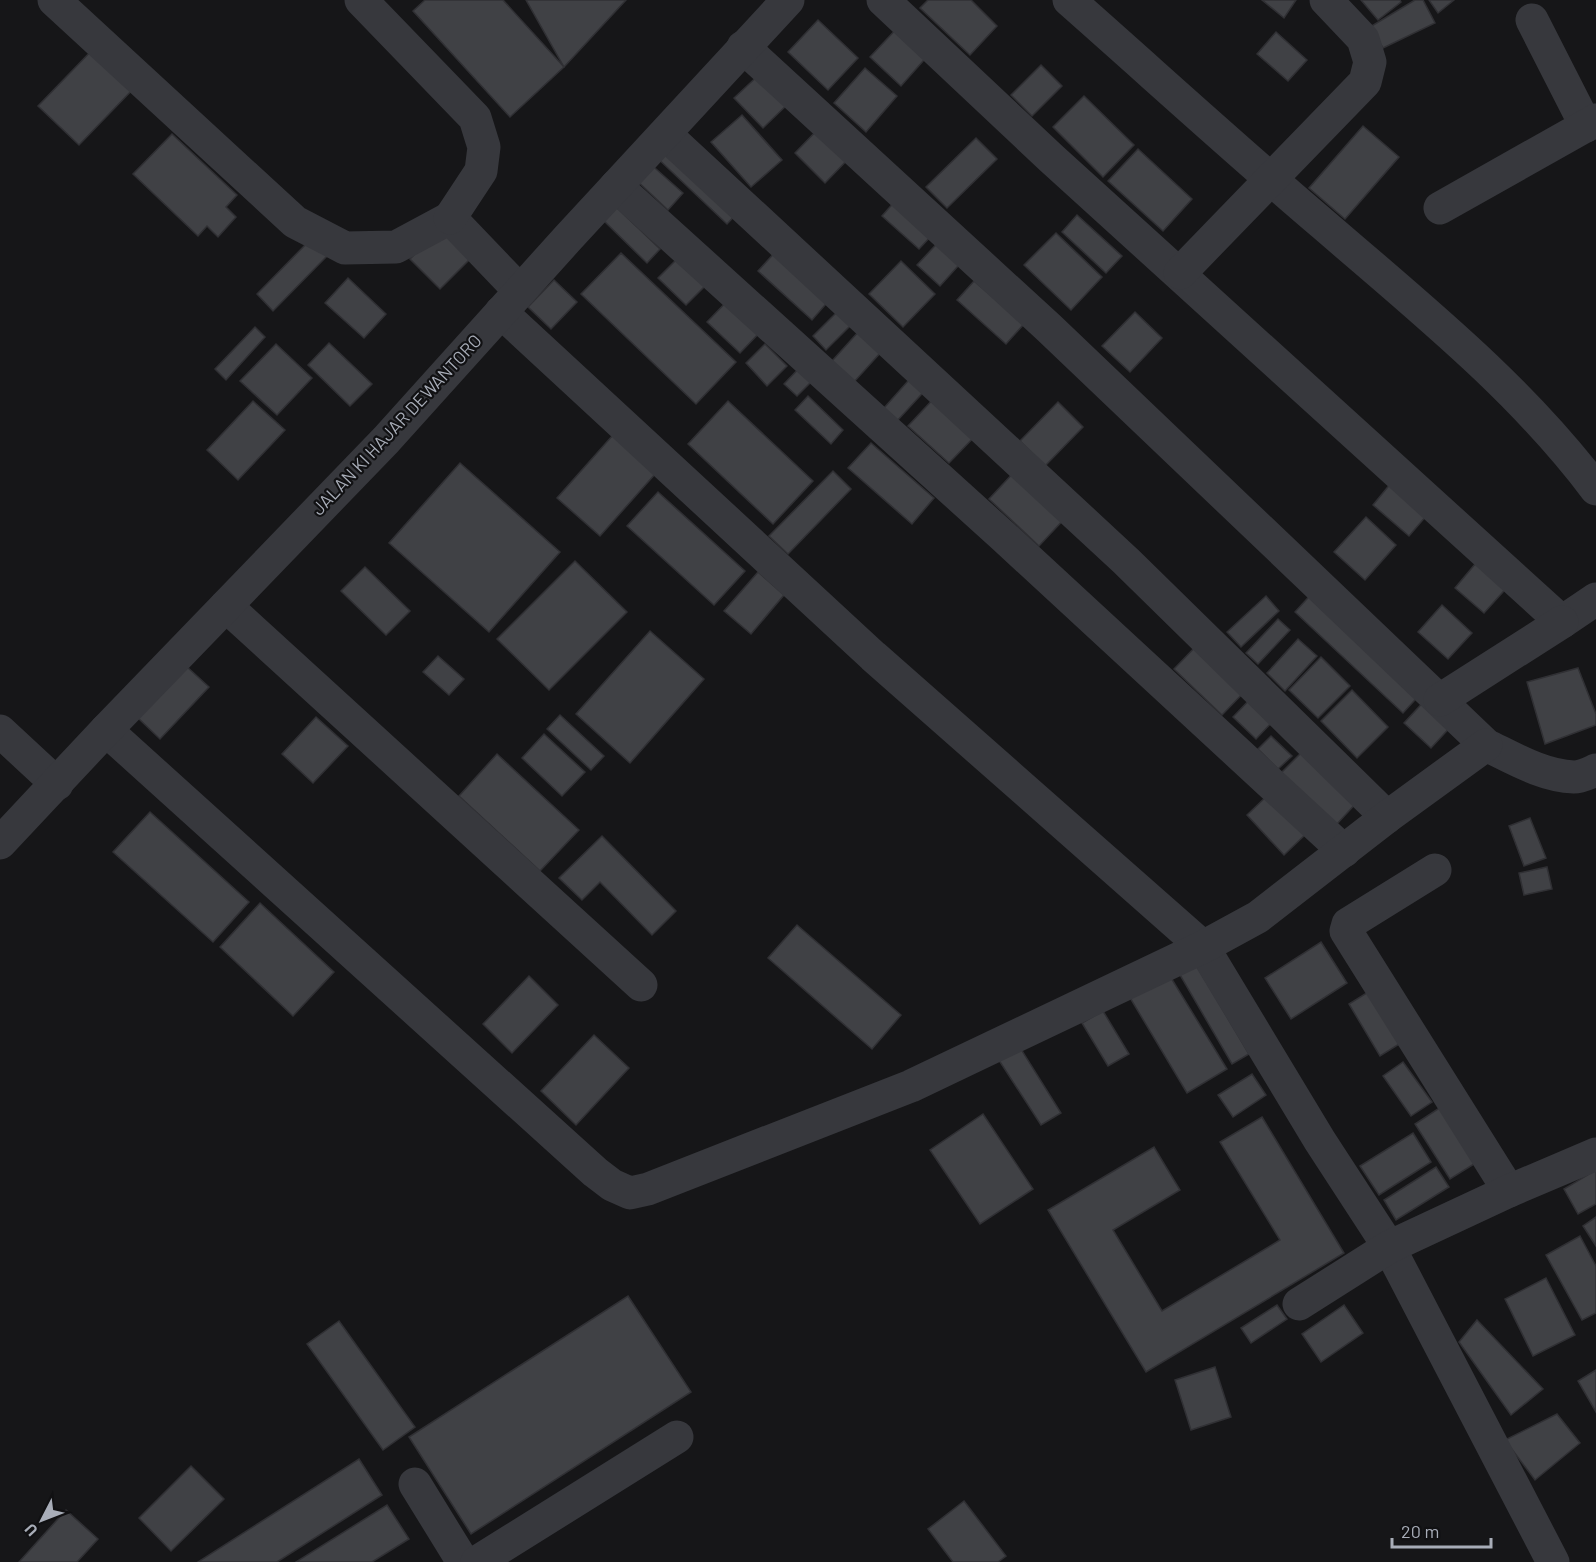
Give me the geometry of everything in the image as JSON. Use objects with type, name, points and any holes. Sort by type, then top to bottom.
[{"type":"street","points":[[54,0],[295,222],[345,248],[396,247],[450,218],[482,171],[484,147],[475,118],[362,0]]},
{"type":"street","name":"JALAN KI HAJAR DEWANTORO","points":[[0,843],[453,369],[511,301],[788,0]]},
{"type":"street","points":[[883,0],[1052,158],[1562,622]]},
{"type":"street","points":[[1069,0],[1270,179],[1446,330],[1552,434],[1596,489]]},
{"type":"street","points":[[1180,273],[1365,82],[1370,62],[1363,39],[1326,0]]},
{"type":"street","points":[[1440,208],[1591,123],[1532,20]]},
{"type":"street","points":[[743,47],[1049,328],[1486,745],[1522,762],[1558,774],[1575,777],[1596,770]]},
{"type":"street","points":[[664,134],[1126,561],[1387,817]]},
{"type":"street","points":[[616,186],[1004,537],[1344,851]]},
{"type":"street","points":[[450,218],[511,301],[873,656],[1203,947],[1320,1140],[1389,1247],[1553,1562]]},
{"type":"street","points":[[1440,700],[1596,599]]},
{"type":"street","points":[[226,606],[641,985]]},
{"type":"street","points":[[106,730],[595,1172],[612,1185],[630,1193],[648,1189],[910,1086],[1203,947],[1258,917],[1387,817],[1486,745]]},
{"type":"street","points":[[0,731],[57,784]]},
{"type":"street","points":[[1435,870],[1348,924],[1346,930],[1509,1191]]},
{"type":"street","points":[[1299,1304],[1389,1247],[1509,1191],[1596,1154]]},
{"type":"street","points":[[477,1562],[676,1437]]},
{"type":"street","points":[[415,1484],[464,1562]]},
{"type":"building","points":[[425,0],[503,0],[564,67],[510,117],[413,11]]},
{"type":"building","points":[[526,0],[626,0],[564,67]]},
{"type":"building","points":[[928,0],[971,0],[997,26],[970,55],[920,8]]},
{"type":"building","points":[[1262,0],[1296,0],[1284,18]]},
{"type":"building","points":[[1361,0],[1400,0],[1401,2],[1378,20]]},
{"type":"building","points":[[1415,0],[1423,0],[1435,23],[1383,48],[1370,27]]},
{"type":"building","points":[[1429,0],[1454,0],[1438,13]]},
{"type":"building","points":[[818,20],[858,58],[828,90],[788,52]]},
{"type":"building","points":[[901,24],[931,52],[901,86],[870,57]]},
{"type":"building","points":[[1276,32],[1307,60],[1288,81],[1257,54]]},
{"type":"building","points":[[97,45],[137,85],[79,145],[38,106]]},
{"type":"building","points":[[1041,65],[1062,86],[1032,116],[1011,95]]},
{"type":"building","points":[[865,68],[897,96],[866,132],[834,103]]},
{"type":"building","points":[[763,71],[791,101],[763,128],[734,98]]},
{"type":"building","points":[[1084,96],[1134,145],[1103,177],[1053,127]]},
{"type":"building","points":[[742,115],[782,160],[751,187],[711,142]]},
{"type":"building","points":[[822,125],[853,154],[825,183],[795,153]]},
{"type":"building","points":[[1363,126],[1399,157],[1345,219],[1309,188]]},
{"type":"building","points":[[172,134],[237,195],[226,207],[236,217],[218,237],[207,226],[198,236],[133,174]]},
{"type":"building","points":[[665,138],[741,209],[727,224],[652,153]]},
{"type":"building","points":[[976,138],[997,159],[947,208],[926,187]]},
{"type":"building","points":[[1138,149],[1192,199],[1163,231],[1108,181]]},
{"type":"building","points":[[647,161],[683,193],[668,210],[633,177]]},
{"type":"building","points":[[896,200],[933,234],[919,249],[882,216]]},
{"type":"building","points":[[614,205],[660,249],[647,263],[601,218]]},
{"type":"building","points":[[1077,215],[1122,256],[1106,273],[1062,232]]},
{"type":"building","points":[[442,227],[472,257],[440,289],[410,259]]},
{"type":"building","points":[[1056,233],[1102,277],[1071,310],[1024,265]]},
{"type":"building","points":[[945,235],[968,255],[940,286],[917,265]]},
{"type":"building","points":[[310,240],[327,256],[273,311],[257,294]]},
{"type":"building","points":[[778,249],[832,297],[812,320],[758,271]]},
{"type":"building","points":[[621,253],[736,362],[696,404],[581,294]]},
{"type":"building","points":[[682,254],[710,281],[686,305],[658,278]]},
{"type":"building","points":[[901,261],[935,294],[903,327],[869,294]]},
{"type":"building","points":[[348,278],[386,314],[364,338],[325,303]]},
{"type":"building","points":[[554,280],[577,302],[551,329],[528,307]]},
{"type":"building","points":[[974,281],[1024,324],[1006,344],[957,300]]},
{"type":"building","points":[[733,295],[766,326],[740,353],[707,322]]},
{"type":"building","points":[[841,308],[854,322],[826,350],[813,336]]},
{"type":"building","points":[[1135,312],[1162,338],[1130,372],[1102,346]]},
{"type":"building","points":[[255,327],[265,337],[226,380],[215,369]]},
{"type":"building","points":[[860,330],[882,351],[854,382],[832,361]]},
{"type":"building","points":[[329,343],[372,384],[350,406],[308,365]]},
{"type":"building","points":[[276,344],[312,378],[277,415],[240,381]]},
{"type":"building","points":[[765,344],[787,366],[767,386],[746,363]]},
{"type":"building","points":[[805,362],[818,375],[797,396],[784,384]]},
{"type":"building","points":[[916,372],[930,385],[897,421],[884,408]]},
{"type":"building","points":[[938,394],[979,432],[949,463],[908,426]]},
{"type":"building","points":[[808,396],[843,430],[831,444],[795,410]]},
{"type":"building","points":[[253,401],[285,430],[238,480],[207,450]]},
{"type":"building","points":[[728,401],[813,481],[773,524],[688,444]]},
{"type":"building","points":[[1058,402],[1083,427],[1045,466],[1020,441]]},
{"type":"building","points":[[613,435],[656,473],[600,536],[557,498]]},
{"type":"building","points":[[871,443],[934,498],[912,524],[848,468]]},
{"type":"building","points":[[460,463],[560,552],[489,632],[389,543]]},
{"type":"building","points":[[1016,470],[1067,516],[1039,546],[989,499]]},
{"type":"building","points":[[833,471],[851,489],[788,554],[769,536]]},
{"type":"building","points":[[1396,477],[1433,508],[1409,536],[1373,505]]},
{"type":"building","points":[[658,492],[745,571],[714,605],[627,526]]},
{"type":"building","points":[[1366,517],[1396,545],[1365,580],[1334,552]]},
{"type":"building","points":[[1481,557],[1511,583],[1484,613],[1455,588]]},
{"type":"building","points":[[575,561],[627,612],[549,690],[497,639]]},
{"type":"building","points":[[365,567],[410,611],[386,635],[341,591]]},
{"type":"building","points":[[758,572],[784,595],[751,634],[724,611]]},
{"type":"building","points":[[1316,589],[1424,690],[1403,713],[1295,612]]},
{"type":"building","points":[[1266,596],[1279,611],[1241,647],[1227,632]]},
{"type":"building","points":[[1442,605],[1472,633],[1448,659],[1418,632]]},
{"type":"building","points":[[1278,619],[1290,630],[1258,664],[1246,653]]},
{"type":"building","points":[[650,631],[704,679],[630,763],[576,714]]},
{"type":"building","points":[[1298,639],[1317,656],[1285,691],[1267,673]]},
{"type":"building","points":[[1201,641],[1249,687],[1222,715],[1174,669]]},
{"type":"building","points":[[438,656],[464,679],[449,695],[423,672]]},
{"type":"building","points":[[1321,657],[1350,686],[1318,718],[1289,690]]},
{"type":"building","points":[[186,666],[209,687],[160,739],[137,717]]},
{"type":"building","points":[[1578,668],[1596,714],[1596,725],[1545,744],[1527,682]]},
{"type":"building","points":[[1352,690],[1388,727],[1357,758],[1321,721]]},
{"type":"building","points":[[1255,694],[1278,716],[1256,739],[1233,717]]},
{"type":"building","points":[[1428,697],[1455,722],[1431,748],[1404,723]]},
{"type":"building","points":[[560,715],[604,756],[591,770],[547,729]]},
{"type":"building","points":[[316,717],[348,746],[313,783],[282,754]]},
{"type":"building","points":[[544,734],[585,772],[562,796],[522,758]]},
{"type":"building","points":[[1271,736],[1292,756],[1278,769],[1258,749]]},
{"type":"building","points":[[1306,748],[1359,800],[1336,825],[1281,773]]},
{"type":"building","points":[[497,754],[579,830],[540,871],[459,796]]},
{"type":"building","points":[[1271,792],[1308,832],[1284,855],[1247,815]]},
{"type":"building","points":[[150,812],[249,902],[213,942],[113,852]]},
{"type":"building","points":[[1530,818],[1546,858],[1524,866],[1509,826]]},
{"type":"building","points":[[602,836],[676,911],[652,935],[600,882],[582,900],[559,878]]},
{"type":"building","points":[[1547,867],[1552,889],[1524,895],[1519,873]]},
{"type":"building","points":[[260,903],[334,972],[293,1016],[220,947]]},
{"type":"building","points":[[797,925],[901,1015],[872,1049],[768,958]]},
{"type":"building","points":[[1321,942],[1347,983],[1291,1019],[1265,978]]},
{"type":"building","points":[[1192,958],[1249,1054],[1232,1064],[1176,968]]},
{"type":"building","points":[[1165,968],[1227,1069],[1187,1093],[1126,991]]},
{"type":"building","points":[[529,976],[558,1005],[512,1053],[483,1024]]},
{"type":"building","points":[[1373,989],[1404,1041],[1380,1056],[1349,1004]]},
{"type":"building","points":[[1103,1011],[1129,1054],[1108,1066],[1082,1023]]},
{"type":"building","points":[[594,1035],[629,1068],[576,1125],[541,1091]]},
{"type":"building","points":[[1014,1038],[1061,1113],[1041,1125],[993,1051]]},
{"type":"building","points":[[1403,1062],[1432,1102],[1411,1116],[1383,1076]]},
{"type":"building","points":[[1252,1074],[1266,1095],[1233,1117],[1218,1095]]},
{"type":"building","points":[[1447,1103],[1482,1159],[1450,1179],[1415,1124]]},
{"type":"building","points":[[983,1114],[1033,1189],[980,1224],[930,1150]]},
{"type":"building","points":[[1262,1117],[1344,1253],[1146,1372],[1048,1210],[1154,1147],[1180,1190],[1113,1230],[1162,1311],[1280,1240],[1220,1142]]},
{"type":"building","points":[[1413,1133],[1431,1162],[1379,1195],[1360,1166]]},
{"type":"building","points":[[1436,1167],[1449,1187],[1396,1220],[1384,1200]]},
{"type":"building","points":[[1596,1170],[1596,1204],[1578,1214],[1564,1189]]},
{"type":"building","points":[[1596,1217],[1596,1246],[1583,1226]]},
{"type":"building","points":[[1580,1236],[1596,1266],[1596,1313],[1582,1320],[1546,1255]]},
{"type":"building","points":[[1546,1278],[1575,1335],[1533,1356],[1505,1299]]},
{"type":"building","points":[[628,1296],[691,1392],[471,1534],[409,1437]]},
{"type":"building","points":[[1277,1305],[1287,1319],[1251,1343],[1241,1328]]},
{"type":"building","points":[[1344,1305],[1363,1333],[1321,1362],[1302,1334]]},
{"type":"building","points":[[1477,1320],[1543,1389],[1511,1415],[1459,1342]]},
{"type":"building","points":[[339,1321],[415,1427],[383,1450],[307,1344]]},
{"type":"building","points":[[1215,1367],[1231,1417],[1191,1430],[1175,1380]]},
{"type":"building","points":[[1596,1370],[1596,1412],[1578,1381]]},
{"type":"building","points":[[1557,1414],[1580,1443],[1535,1480],[1505,1440]]},
{"type":"building","points":[[359,1459],[382,1495],[277,1562],[198,1562]]},
{"type":"building","points":[[191,1466],[224,1499],[171,1551],[139,1518]]},
{"type":"building","points":[[964,1501],[1006,1556],[998,1562],[953,1562],[928,1529]]},
{"type":"building","points":[[387,1505],[409,1539],[372,1562],[296,1562]]},
{"type":"building","points":[[66,1510],[98,1539],[77,1562],[19,1562]]}]
